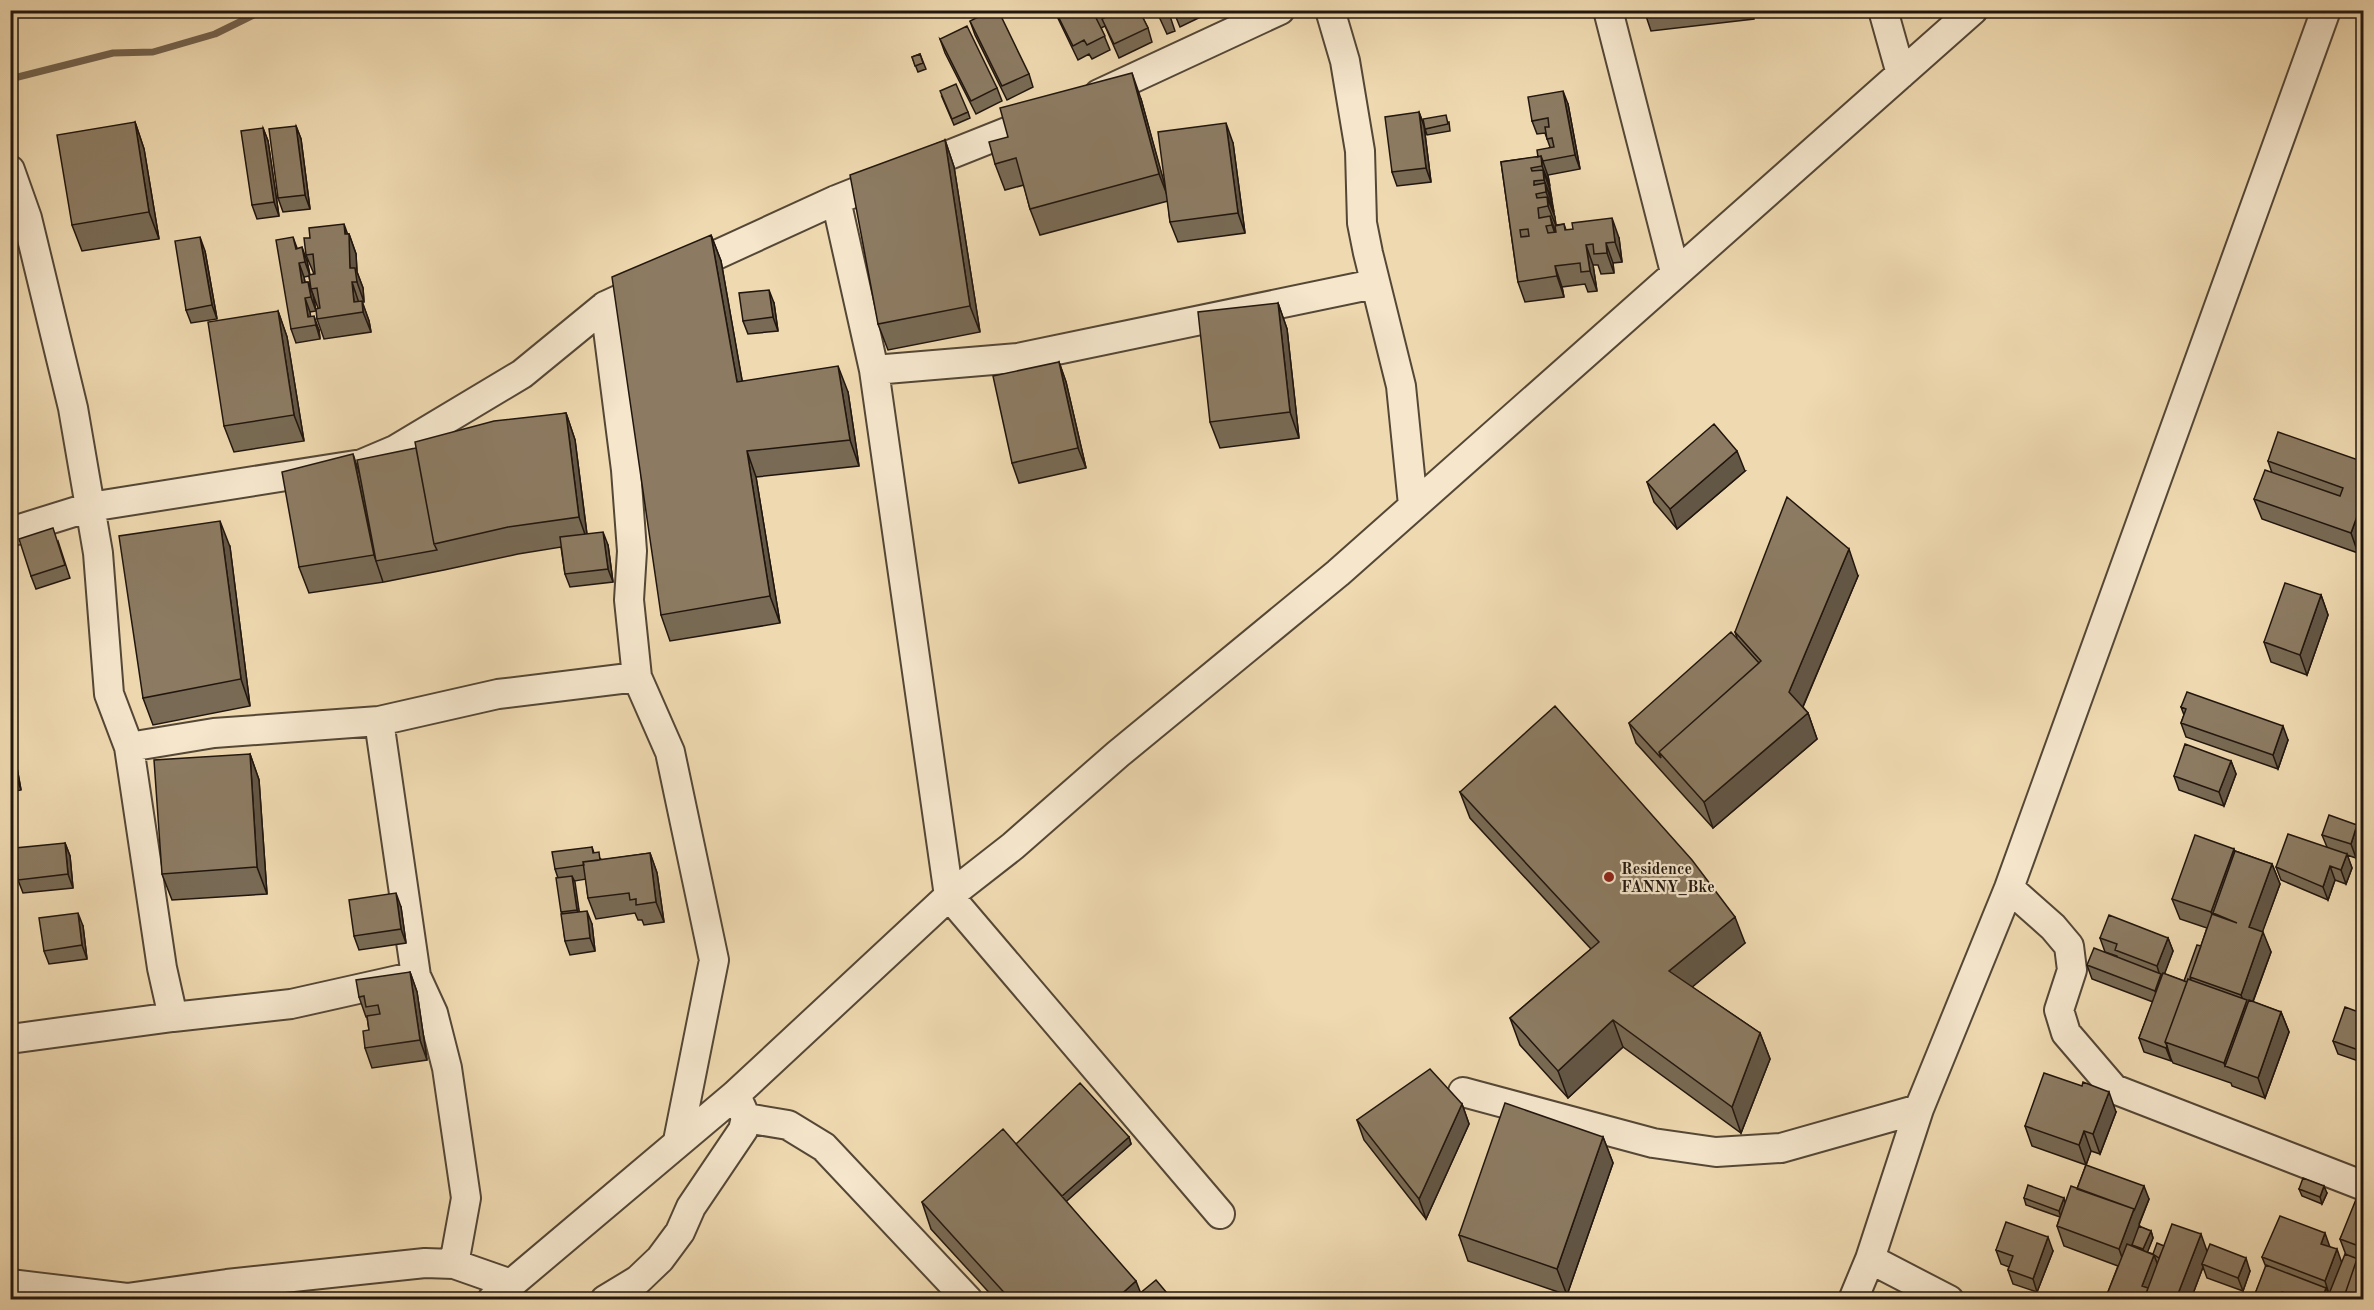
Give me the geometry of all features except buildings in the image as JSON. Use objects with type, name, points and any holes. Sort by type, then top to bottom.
[{"type":"street","points":[[10,532],[90,507],[362,464],[395,450],[522,374],[605,306],[836,200],[1069,107],[1280,10]]},
{"type":"street","points":[[1330,10],[1345,61],[1359,140],[1362,223],[1374,284],[1401,386],[1413,505]]},
{"type":"street","points":[[1608,10],[1676,272]]},
{"type":"street","points":[[1883,10],[1901,74]]},
{"type":"street","points":[[10,1284],[127,1298],[413,1264],[454,1264],[501,1292],[678,1141],[741,1106],[949,896],[1013,846],[1118,754],[1338,573],[1973,10]]},
{"type":"street","points":[[1853,1299],[1870,1259],[1919,1109],[2009,888],[2326,10]]},
{"type":"street","points":[[10,170],[27,218],[73,408],[98,553],[109,694],[129,747],[162,968],[173,1017]]},
{"type":"street","points":[[836,200],[874,370],[949,896],[1220,1214]]},
{"type":"street","points":[[874,370],[1018,357],[1374,284]]},
{"type":"street","points":[[605,306],[626,470],[632,551],[628,600],[637,677],[670,752],[714,960],[678,1141]]},
{"type":"street","points":[[129,747],[214,733],[379,721],[498,694],[637,677]]},
{"type":"street","points":[[379,721],[416,976],[434,1013],[447,1068],[466,1198],[454,1264]]},
{"type":"street","points":[[2009,888],[2053,927],[2069,946],[2072,970],[2059,1010],[2066,1033],[2114,1089],[2364,1186]]},
{"type":"street","points":[[10,1040],[173,1017],[291,1004],[416,976]]},
{"type":"street","points":[[1464,1092],[1653,1143],[1716,1152],[1781,1148],[1919,1109]]},
{"type":"street","points":[[605,1299],[638,1280],[660,1259],[680,1232],[691,1207],[744,1130],[741,1106]]},
{"type":"street","points":[[741,1106],[788,1125],[824,1147],[968,1299]]},
{"type":"street","points":[[1870,1259],[1949,1299]]},
{"type":"waterway","points":[[10,79],[113,53],[153,52],[215,34],[264,10]]},
{"type":"place","name":"Residence FANNY_Bke","points":[[1609,877]]}]
